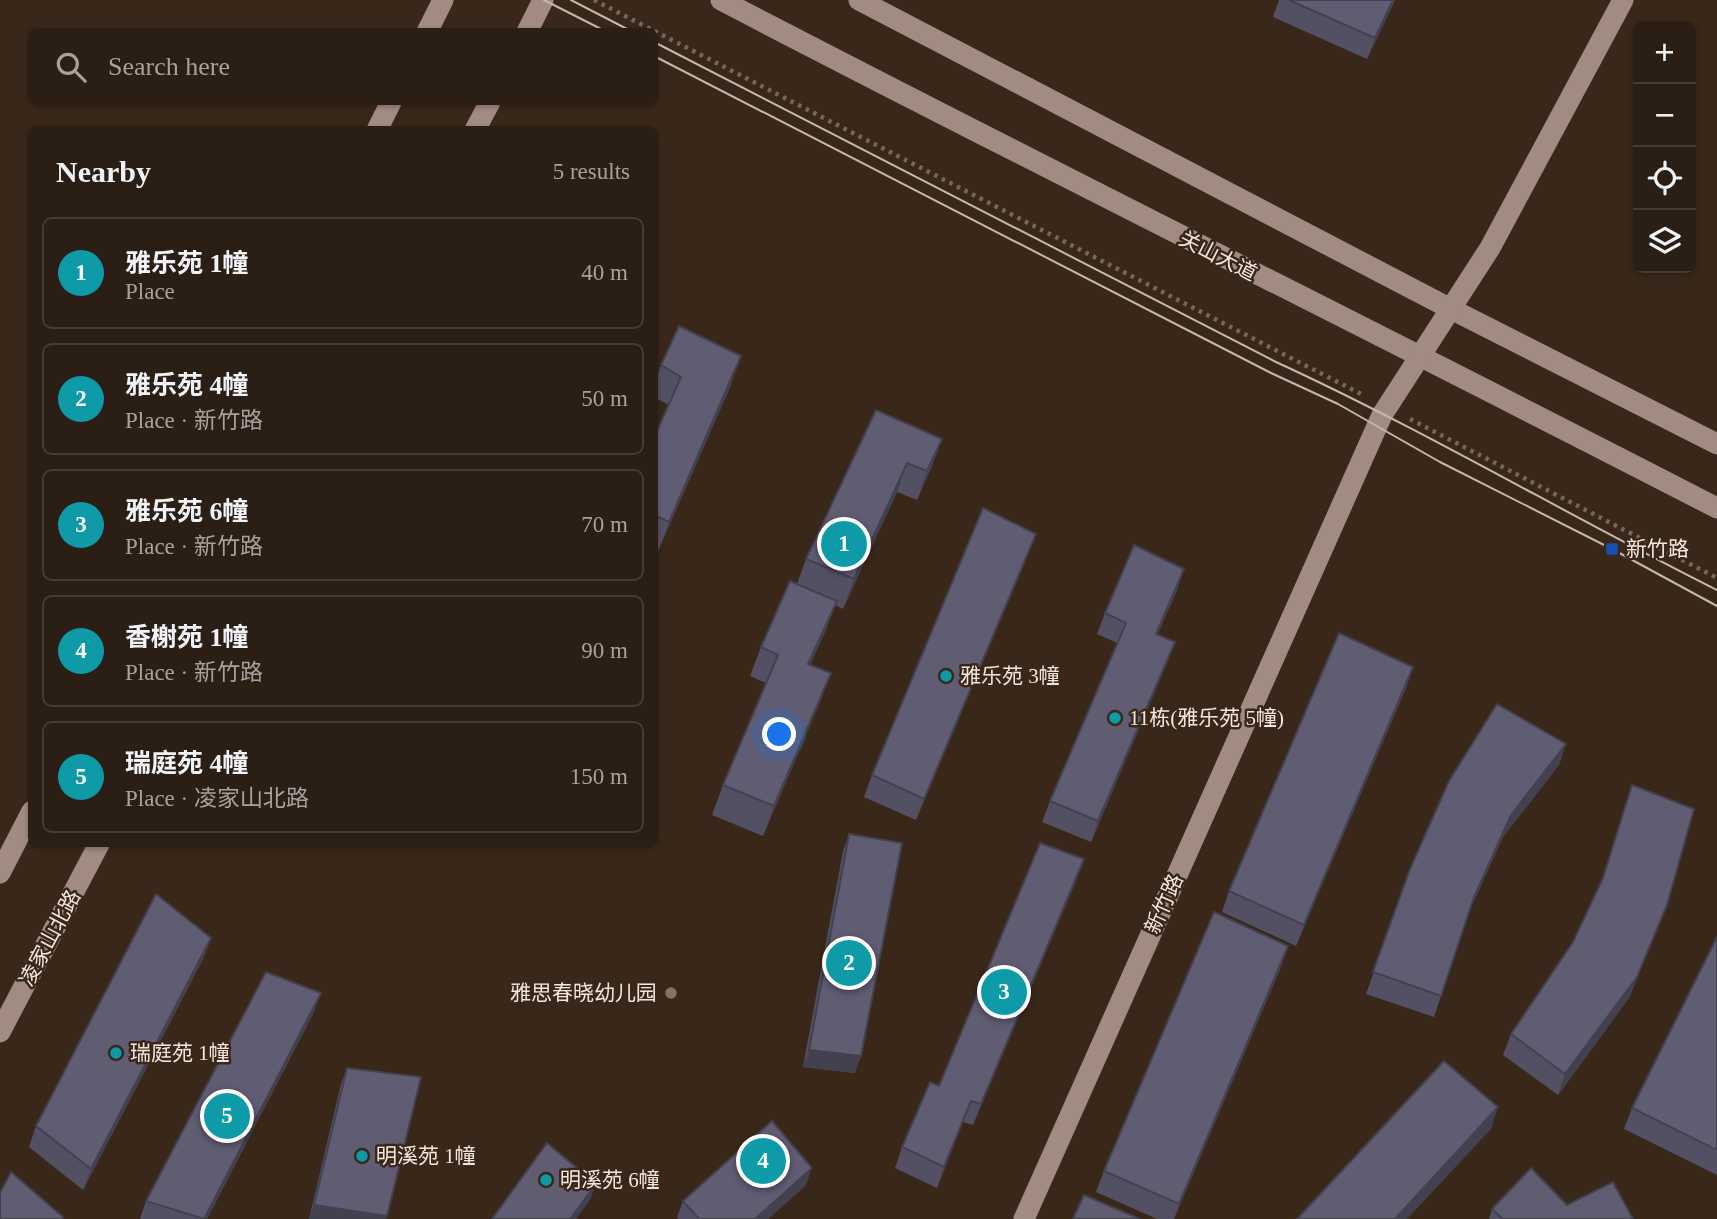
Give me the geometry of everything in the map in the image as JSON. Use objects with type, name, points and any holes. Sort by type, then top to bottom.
[{"type":"main road","points":[[429,28],[443,0]]},
{"type":"main road","points":[[529,28],[543,0]]},
{"type":"main road","name":"关山大道","points":[[721,0],[1071,181],[1422,355],[1717,508]]},
{"type":"main road","points":[[859,0],[1449,308],[1717,444]]},
{"type":"main road","name":"新竹路","points":[[1024,1219],[1377,425],[1449,308],[1490,248],[1623,0]]},
{"type":"main road","points":[[379,126],[390,105]]},
{"type":"main road","points":[[477,126],[488,105]]},
{"type":"main road","points":[[0,873],[28,819]]},
{"type":"main road","name":"凌家山北路","points":[[0,1032],[97,847]]},
{"type":"path","points":[[594,0],[649,28]]},
{"type":"path","points":[[658,33],[1717,578]]},
{"type":"building","points":[[1289,0],[1393,0],[1375,38]]},
{"type":"building","points":[[679,326],[741,356],[669,522],[658,517],[658,429],[681,377],[661,365]]},
{"type":"building","points":[[876,410],[942,439],[927,471],[907,463],[854,579],[806,559]]},
{"type":"building","name":"雅乐苑 3幢","points":[[983,508],[1036,534],[924,799],[872,775]]},
{"type":"building","name":"11栋(雅乐苑 5幢)","points":[[1134,545],[1184,569],[1156,634],[1175,642],[1098,821],[1050,801],[1126,623],[1105,613]]},
{"type":"building","points":[[790,581],[837,601],[808,664],[831,673],[774,806],[723,785],[778,655],[761,647]]},
{"type":"building","points":[[1339,633],[1413,667],[1304,925],[1229,891]]},
{"type":"building","points":[[1497,704],[1566,744],[1511,815],[1474,897],[1441,996],[1373,972],[1410,869],[1449,781]]},
{"type":"building","points":[[1632,785],[1694,809],[1667,905],[1637,977],[1565,1074],[1511,1034],[1573,942],[1603,878]]},
{"type":"building","points":[[849,834],[902,843],[861,1056],[809,1050]]},
{"type":"building","points":[[1040,843],[1084,859],[981,1104],[971,1101],[944,1167],[902,1147],[930,1082],[939,1086]]},
{"type":"building","name":"瑞庭苑 1幢","points":[[156,894],[211,938],[91,1169],[36,1126]]},
{"type":"building","points":[[1214,912],[1288,946],[1179,1204],[1104,1171]]},
{"type":"building","points":[[1717,937],[1717,1150],[1632,1108]]},
{"type":"building","points":[[266,972],[321,993],[204,1219],[146,1201]]},
{"type":"building","points":[[1444,1061],[1498,1107],[1395,1219],[1297,1219]]},
{"type":"building","name":"明溪苑 1幢","points":[[347,1068],[421,1077],[387,1216],[314,1205]]},
{"type":"building","points":[[772,1121],[812,1168],[755,1219],[699,1219],[683,1201]]},
{"type":"building","name":"明溪苑 6幢","points":[[547,1143],[596,1184],[570,1219],[492,1219]]},
{"type":"building","points":[[1531,1168],[1567,1205],[1613,1182],[1633,1219],[1503,1219],[1492,1209]]},
{"type":"building","points":[[11,1172],[63,1217],[62,1219],[0,1219],[0,1193]]},
{"type":"building","points":[[1084,1195],[1140,1219],[1073,1219]]},
{"type":"tram line","points":[[544,0],[599,28]]},
{"type":"tram line","points":[[571,0],[625,28]]},
{"type":"tram line","points":[[658,44],[1276,362],[1387,416],[1717,590]]},
{"type":"tram line","points":[[658,58],[1271,373],[1338,404],[1440,462],[1612,549],[1717,606]]},
{"type":"place","name":"雅乐苑 1幢","points":[[844,544]]},
{"type":"place","name":"新竹路","points":[[1612,549]]},
{"type":"place","name":"雅乐苑 3幢","points":[[946,676]]},
{"type":"place","name":"11栋(雅乐苑 5幢)","points":[[1115,718]]},
{"type":"place","name":"雅乐苑 4幢","points":[[849,963]]},
{"type":"place","name":"雅乐苑 6幢","points":[[1004,992]]},
{"type":"place","name":"雅思春晓幼儿园","points":[[671,993]]},
{"type":"place","name":"瑞庭苑 1幢","points":[[116,1053]]},
{"type":"place","name":"瑞庭苑 4幢","points":[[227,1116]]},
{"type":"place","name":"明溪苑 1幢","points":[[362,1156]]},
{"type":"place","name":"香榭苑 1幢","points":[[763,1161]]},
{"type":"place","name":"明溪苑 6幢","points":[[546,1180]]}]
